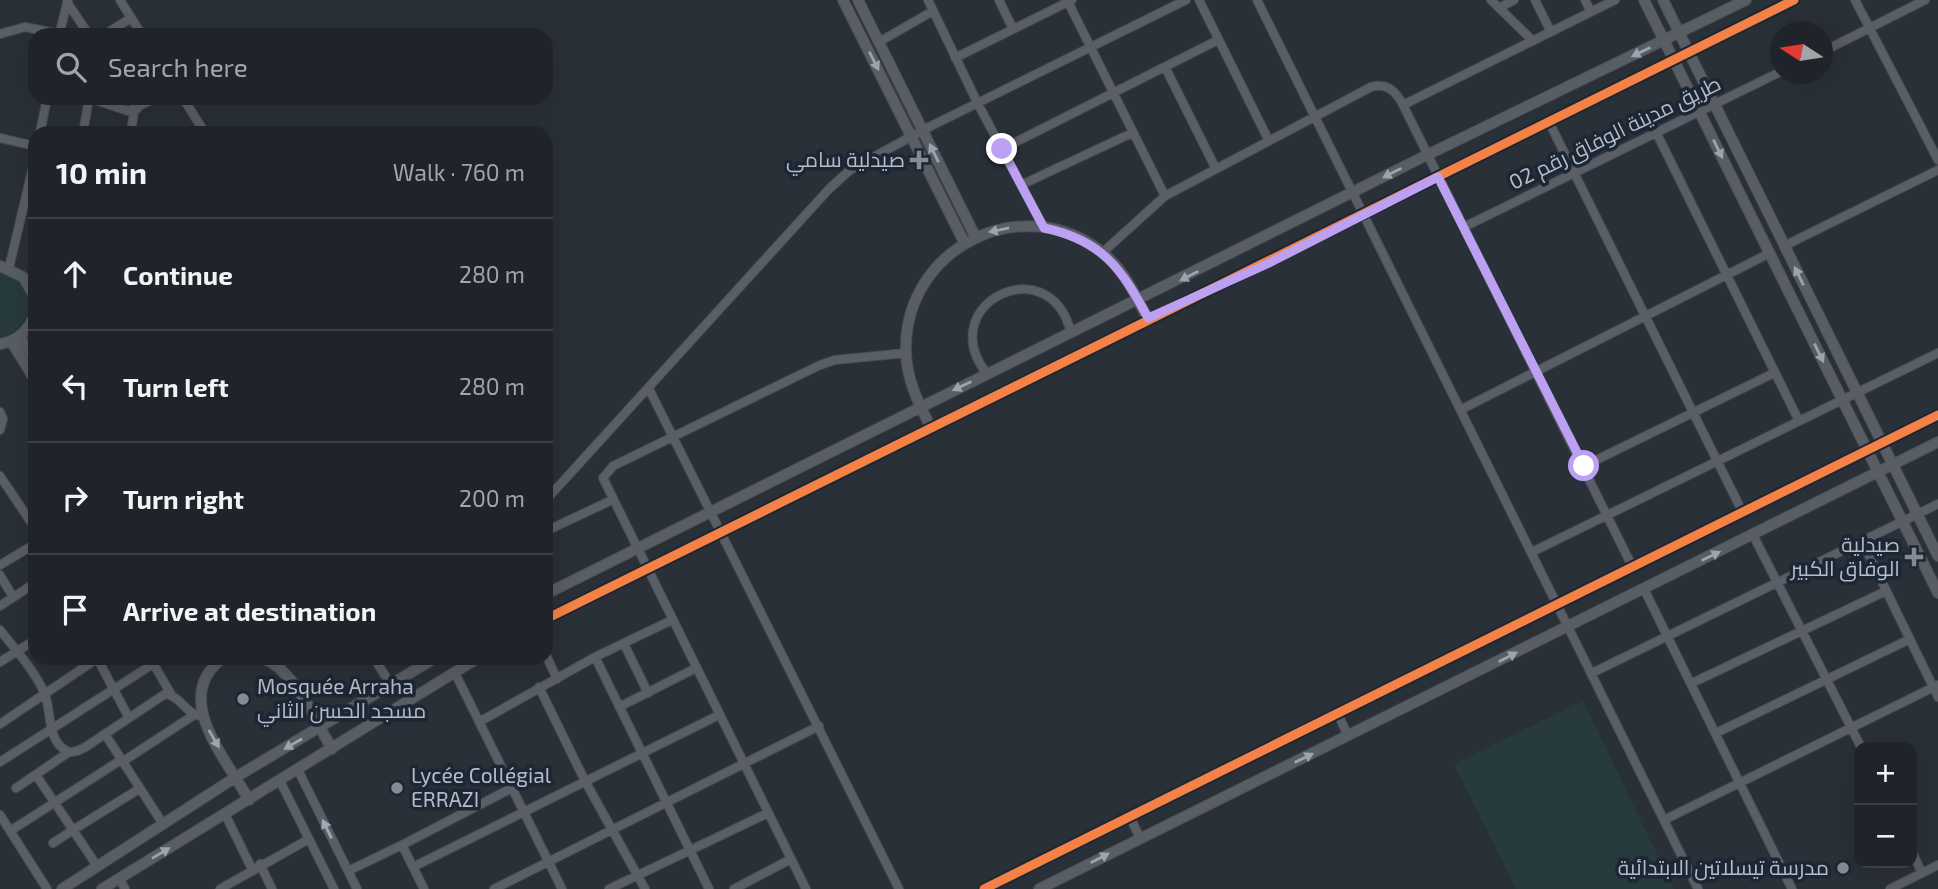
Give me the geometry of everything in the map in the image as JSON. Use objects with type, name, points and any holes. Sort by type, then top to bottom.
[{"type":"street","points":[[120,0],[137,28]]},
{"type":"street","points":[[843,0],[964,242]]},
{"type":"street","points":[[858,0],[975,236]]},
{"type":"street","points":[[928,0],[978,104],[1044,228]]},
{"type":"street","points":[[999,0],[1013,29]]},
{"type":"street","points":[[553,492],[840,178],[923,130],[1186,0]]},
{"type":"street","points":[[1199,0],[1269,141]]},
{"type":"street","points":[[1257,0],[1318,117],[1698,889]]},
{"type":"street","points":[[1491,0],[1533,41]]},
{"type":"street","points":[[1499,8],[1514,0]]},
{"type":"street","points":[[1535,0],[1551,32]]},
{"type":"street","points":[[1585,0],[1591,12]]},
{"type":"street","points":[[1403,105],[1615,0]]},
{"type":"street","points":[[1644,0],[1938,593]]},
{"type":"street","points":[[1662,0],[1938,556]]},
{"type":"street","points":[[553,590],[1139,301],[1427,155],[1746,0]]},
{"type":"street","points":[[553,616],[1148,318],[1365,214],[1794,0]]},
{"type":"street","points":[[1855,0],[1938,160]]},
{"type":"street","points":[[1833,47],[1925,0]]},
{"type":"street","points":[[61,28],[67,1]]},
{"type":"street","points":[[67,1],[84,28]]},
{"type":"street","points":[[956,58],[1069,1],[1089,47],[1165,195]]},
{"type":"street","points":[[879,42],[933,11]]},
{"type":"street","points":[[115,28],[131,18]]},
{"type":"street","points":[[0,34],[29,28]]},
{"type":"street","points":[[1002,149],[1218,40]]},
{"type":"street","points":[[1165,67],[1215,167]]},
{"type":"street","name":"طريق مدينة الوفاق رقم 02","points":[[1465,227],[1770,77]]},
{"type":"street","points":[[1102,253],[1165,195],[1377,85],[1391,89],[1403,105],[1465,227],[1632,566]]},
{"type":"street","points":[[41,126],[46,105]]},
{"type":"street","points":[[84,126],[88,105]]},
{"type":"street","points":[[107,105],[123,111],[135,110],[144,105]]},
{"type":"street","points":[[132,126],[135,110],[133,105]]},
{"type":"street","points":[[187,105],[201,126]]},
{"type":"street","points":[[1549,122],[1742,512]]},
{"type":"street","points":[[1656,132],[1799,421]]},
{"type":"street","points":[[1021,185],[1132,133]]},
{"type":"street","points":[[0,138],[28,144]]},
{"type":"street","points":[[1784,246],[1938,170]]},
{"type":"street","points":[[28,183],[4,267],[28,279]]},
{"type":"street","points":[[931,428],[920,407],[908,371],[906,352],[909,322],[920,292],[931,275],[964,242],[975,236],[1013,228],[1044,228],[1075,236],[1102,253],[1124,275],[1148,318]]},
{"type":"street","points":[[1462,410],[1770,253]]},
{"type":"street","points":[[987,374],[975,354],[973,330],[982,309],[1000,294],[1023,289],[1046,295],[1063,311],[1071,333]]},
{"type":"street","points":[[10,340],[28,326]]},
{"type":"street","points":[[10,340],[28,354]]},
{"type":"street","points":[[10,340],[28,369]]},
{"type":"street","points":[[806,889],[603,482],[607,471],[820,365],[835,360],[906,352]]},
{"type":"street","points":[[1532,552],[1938,353]]},
{"type":"street","points":[[1584,466],[1774,373]]},
{"type":"street","points":[[649,389],[900,889]]},
{"type":"street","points":[[0,412],[3,419],[0,430]]},
{"type":"street","points":[[984,889],[1938,415]]},
{"type":"street","points":[[1039,889],[1938,442]]},
{"type":"street","points":[[0,476],[28,518]]},
{"type":"street","points":[[553,528],[612,500]]},
{"type":"street","points":[[1592,673],[1669,638],[1938,504]]},
{"type":"street","points":[[1753,535],[1804,630],[1858,742]]},
{"type":"street","points":[[1863,542],[1936,686],[1938,697]]},
{"type":"street","points":[[0,565],[28,548]]},
{"type":"street","points":[[0,575],[13,597]]},
{"type":"street","points":[[0,606],[28,587]]},
{"type":"street","points":[[1644,589],[1792,889]]},
{"type":"street","points":[[1692,683],[1886,591]]},
{"type":"street","points":[[479,722],[595,657],[672,620]]},
{"type":"street","points":[[0,630],[45,693],[51,729],[68,752]]},
{"type":"street","points":[[1716,733],[1910,639]]},
{"type":"street","points":[[624,644],[648,693]]},
{"type":"street","points":[[0,662],[28,645]]},
{"type":"street","points":[[595,657],[709,889]]},
{"type":"street","points":[[0,724],[87,665]]},
{"type":"street","points":[[101,665],[128,716]]},
{"type":"street","points":[[0,762],[146,665]]},
{"type":"street","points":[[154,665],[171,694],[198,716],[249,800]]},
{"type":"street","points":[[198,716],[201,688],[214,665]]},
{"type":"street","points":[[378,665],[391,685]]},
{"type":"street","points":[[62,889],[236,777],[424,665]]},
{"type":"street","points":[[102,889],[122,884],[225,814],[467,665]]},
{"type":"street","points":[[551,665],[557,679]]},
{"type":"street","points":[[277,666],[332,749]]},
{"type":"street","points":[[619,707],[696,668]]},
{"type":"street","points":[[455,673],[562,889]]},
{"type":"street","points":[[1664,820],[1936,686]]},
{"type":"street","points":[[540,687],[585,781],[645,889]]},
{"type":"street","points":[[16,788],[68,752],[75,752],[105,734],[156,698],[171,694]]},
{"type":"street","points":[[1338,714],[1348,736]]},
{"type":"street","points":[[413,867],[719,715]]},
{"type":"street","points":[[10,831],[198,716]]},
{"type":"street","points":[[494,889],[819,726]]},
{"type":"street","points":[[105,734],[163,824]]},
{"type":"street","points":[[298,770],[357,889]]},
{"type":"street","points":[[36,775],[97,866]]},
{"type":"street","points":[[280,780],[334,889]]},
{"type":"street","points":[[348,871],[512,788]]},
{"type":"street","points":[[53,843],[139,789]]},
{"type":"street","points":[[609,889],[768,813]]},
{"type":"street","points":[[225,814],[272,889]]},
{"type":"street","points":[[0,815],[47,889]]},
{"type":"street","points":[[1130,817],[1140,838]]},
{"type":"street","points":[[220,889],[309,839]]},
{"type":"street","points":[[402,845],[424,889]]},
{"type":"street","points":[[734,889],[791,859]]},
{"type":"street","points":[[1917,862],[1922,873]]},
{"type":"street","points":[[1890,889],[1938,865]]},
{"type":"green space","points":[[0,271],[20,281],[26,289],[28,310],[16,329],[0,337]]},
{"type":"green space","points":[[1583,701],[1674,889],[1516,889],[1454,764]]},
{"type":"cycle path","points":[[553,616],[1794,0]]},
{"type":"cycle path","points":[[984,889],[1938,415]]},
{"type":"place","name":"صيدلية سامي","points":[[919,160]]},
{"type":"place","name":"صيدلية الوفاق الكبير","points":[[1914,557]]},
{"type":"place","name":"Mosquée Arraha مسجد الحسن الثاني","points":[[243,699]]},
{"type":"place","name":"Lycée Collégial ERRAZI","points":[[397,788]]},
{"type":"place","name":"مدرسة تيسلاتين الابتدائية","points":[[1843,868]]},
{"type":"route","points":[[1002,149],[1044,228],[1075,236],[1114,263],[1132,287],[1148,318],[1267,264],[1438,177],[1584,466]]}]
